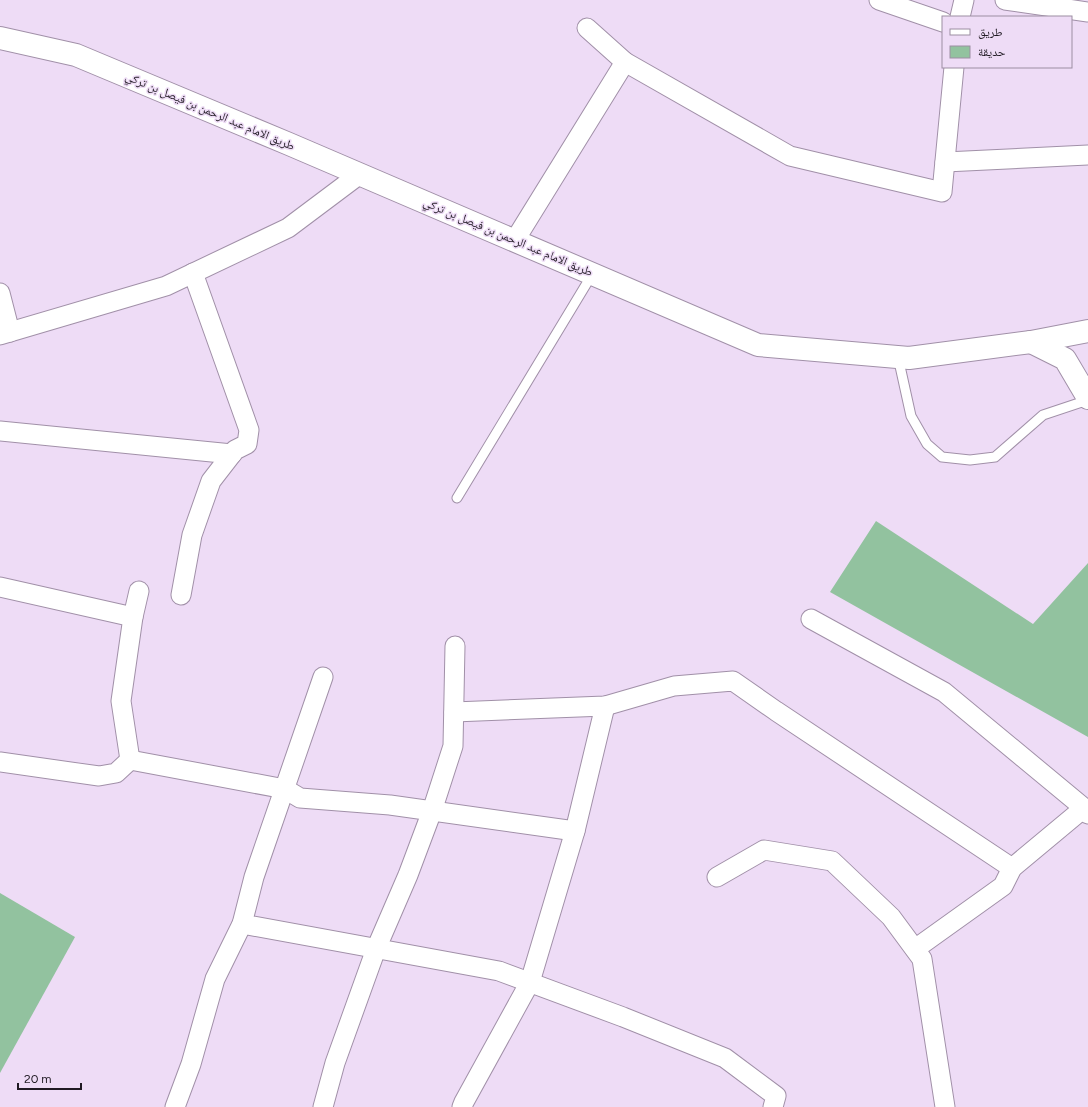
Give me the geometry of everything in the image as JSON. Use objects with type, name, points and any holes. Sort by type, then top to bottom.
[{"type":"street","points":[[879,0],[942,22]]},
{"type":"street","points":[[960,16],[964,0]]},
{"type":"street","points":[[1005,0],[1088,12]]},
{"type":"street","points":[[587,28],[626,62],[790,156],[942,192],[954,68]]},
{"type":"street","name":"طريق الامام عبد الرحمن بن فيصل بن تركي","points":[[0,38],[76,55],[360,174],[758,344],[909,358],[1031,342],[1088,331]]},
{"type":"street","points":[[515,240],[626,62]]},
{"type":"street","points":[[945,162],[1088,155]]},
{"type":"street","points":[[0,293],[5,334],[166,286],[288,228],[360,174]]},
{"type":"street","points":[[181,595],[192,534],[211,481],[235,450],[248,444],[249,430],[193,273]]},
{"type":"street","points":[[1031,342],[1065,359],[1088,399]]},
{"type":"street","points":[[0,431],[232,454]]},
{"type":"street","points":[[0,587],[132,617]]},
{"type":"street","points":[[130,760],[121,701],[132,617],[139,591]]},
{"type":"street","points":[[811,619],[944,692],[1086,811],[1012,868],[1002,886],[915,949]]},
{"type":"street","points":[[323,1107],[335,1063],[376,949],[408,875],[432,811],[453,746],[455,646]]},
{"type":"street","points":[[175,1107],[191,1064],[215,979],[242,924],[254,877],[323,678]]},
{"type":"street","points":[[454,712],[605,706],[674,686],[733,681],[1012,868]]},
{"type":"street","points":[[462,1107],[530,982],[575,831],[605,706]]},
{"type":"street","points":[[0,762],[99,776],[116,773],[130,760]]},
{"type":"street","points":[[130,760],[285,789],[300,798],[390,805],[575,831]]},
{"type":"street","points":[[717,877],[764,850],[832,861],[891,917],[922,960],[945,1107]]},
{"type":"street","points":[[242,924],[499,971],[725,1058],[776,1096],[773,1107]]},
{"type":"lane","points":[[456,498],[593,274]]},
{"type":"lane","points":[[898,357],[911,416],[927,444],[942,457],[970,460],[995,457],[1043,415],[1088,399]]},
{"type":"green space","points":[[876,521],[1033,624],[1088,563],[1088,737],[830,592]]},
{"type":"green space","points":[[0,893],[75,937],[0,1073]]}]
